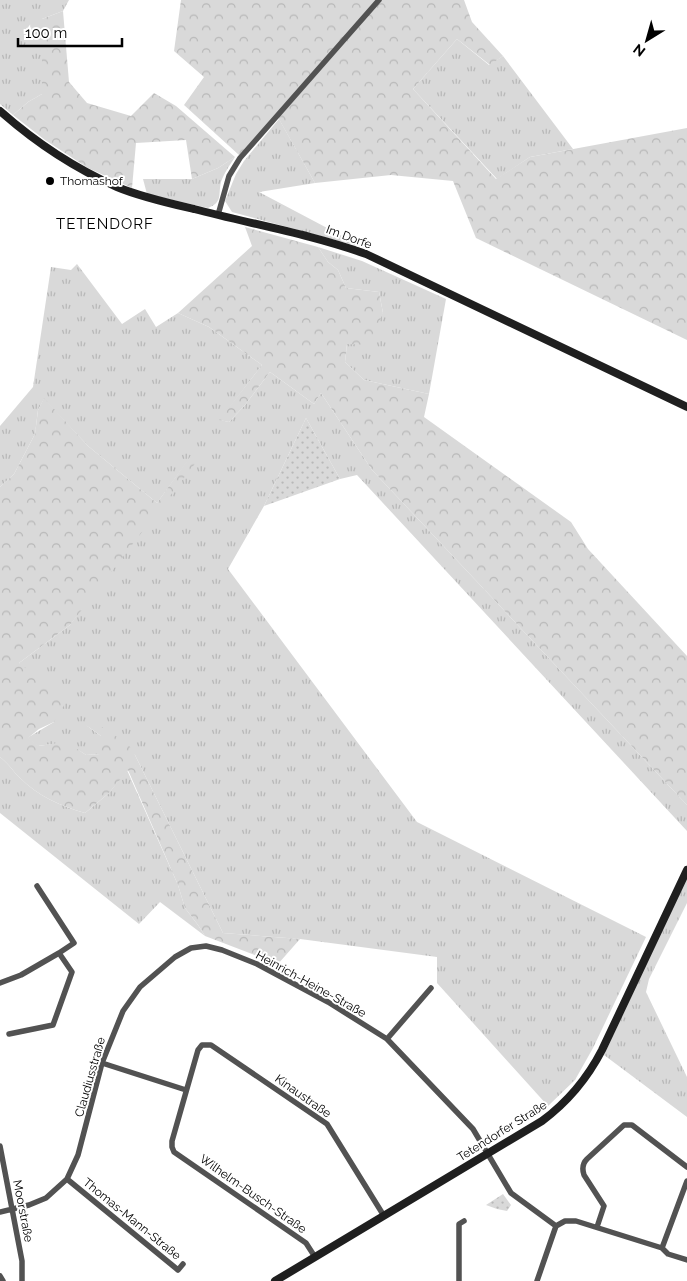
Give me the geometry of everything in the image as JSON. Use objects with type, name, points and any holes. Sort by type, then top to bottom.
[{"type":"street","points":[[218,215],[229,176],[240,158],[379,0]]},
{"type":"street","name":"Im Dorfe","points":[[0,111],[42,145],[87,173],[119,188],[146,197],[318,238],[366,254],[687,408]]},
{"type":"street","name":"Tetendorfer Straße","points":[[275,1281],[552,1114],[571,1097],[586,1077],[602,1050],[687,870]]},
{"type":"street","points":[[0,982],[20,975],[74,943],[37,886]]},
{"type":"street","name":"Claudiusstraße","points":[[0,1212],[12,1210],[46,1198],[67,1179],[78,1155],[102,1063],[123,1011],[140,987],[175,957],[191,948],[206,946],[222,950]]},
{"type":"street","name":"Heinrich-Heine-Straße","points":[[222,950],[265,968],[328,1002],[387,1039],[473,1129],[515,1197],[556,1226]]},
{"type":"street","points":[[9,1034],[53,1025],[72,972],[59,953]]},
{"type":"street","points":[[387,1039],[431,988]]},
{"type":"street","name":"Kinaustraße","points":[[186,1090],[198,1050],[202,1045],[211,1045],[327,1124],[384,1216]]},
{"type":"street","points":[[102,1063],[186,1090]]},
{"type":"street","name":"Wilhelm-Busch-Straße","points":[[186,1090],[172,1141],[174,1152],[303,1241],[308,1245],[315,1257]]},
{"type":"street","points":[[597,1227],[604,1206],[584,1175],[583,1165],[587,1158],[624,1125],[632,1125],[687,1167]]},
{"type":"street","name":"Moorstraße","points":[[0,1146],[22,1261],[22,1281]]},
{"type":"street","name":"Thomas-Mann-Straße","points":[[67,1179],[178,1270],[183,1264]]},
{"type":"street","points":[[662,1248],[687,1181]]},
{"type":"street","points":[[537,1281],[556,1226],[571,1220],[662,1248],[668,1254],[687,1260]]},
{"type":"street","points":[[459,1281],[459,1224],[464,1221]]},
{"type":"street","points":[[0,1276],[3,1281]]},
{"type":"green space","points":[[0,0],[69,0],[63,11],[42,19],[42,94],[28,102],[13,115],[0,104]]},
{"type":"green space","points":[[181,0],[464,0],[472,22],[503,56],[490,65],[457,39],[413,89],[496,179],[530,157],[687,128],[687,340],[476,238],[453,181],[391,175],[315,183],[276,114],[239,155],[184,105],[204,77],[174,51]]},
{"type":"green space","points":[[63,11],[69,82],[87,103],[131,116],[154,93],[176,106],[235,157],[218,168],[192,179],[186,140],[136,143],[132,188],[88,168],[45,140],[13,115],[28,102],[42,94],[42,19]]},
{"type":"green space","points":[[457,39],[489,65],[503,56],[573,149],[530,157],[497,179],[413,89]]},
{"type":"green space","points":[[279,119],[315,183],[259,192],[365,248],[232,212],[225,201],[236,174],[244,161]]},
{"type":"green space","points":[[235,157],[222,179],[218,201],[213,206],[208,208],[147,194],[143,179],[192,179],[218,168]]},
{"type":"green space","points":[[245,227],[318,247],[328,262],[338,270],[346,288],[379,292],[383,313],[369,345],[347,344],[345,362],[364,380],[429,394],[424,417],[571,522],[588,549],[687,656],[687,805],[372,470],[321,393],[314,404],[270,372],[245,405],[229,422],[219,420],[262,365],[209,327],[178,313],[252,246]]},
{"type":"green space","points":[[318,247],[362,261],[446,299],[429,394],[364,380],[345,362],[347,344],[383,313],[379,292],[346,288],[338,270],[328,262]]},
{"type":"green space","points":[[77,264],[122,324],[145,309],[156,327],[178,313],[209,327],[262,365],[220,420],[229,422],[245,405],[270,372],[314,404],[321,393],[372,470],[687,805],[687,831],[357,475],[340,479],[306,418],[264,506],[228,569],[417,822],[646,937],[593,1048],[575,1080],[548,1106],[437,983],[437,957],[300,939],[223,933],[135,755],[86,725],[101,736],[101,754],[86,755],[64,744],[38,746],[27,738],[54,722],[19,663],[70,625],[195,451],[157,503],[88,446],[44,399],[38,410],[35,434],[14,474],[0,487],[0,426],[33,387],[51,267],[71,270]]},
{"type":"green space","points":[[44,398],[88,446],[157,503],[195,450],[204,452],[70,625],[19,663],[67,700],[54,722],[39,729],[28,738],[39,746],[64,740],[86,755],[100,754],[101,736],[86,725],[88,718],[128,744],[223,933],[300,939],[278,964],[205,936],[185,908],[178,885],[128,770],[109,793],[85,813],[58,804],[42,795],[26,784],[0,757],[0,487],[14,474],[35,434],[38,410]]},
{"type":"green space","points":[[306,418],[340,479],[264,506]]},
{"type":"green space","points":[[0,757],[26,784],[42,795],[58,804],[85,813],[109,793],[127,770],[178,885],[185,908],[205,936],[160,902],[139,924],[0,813]]},
{"type":"green space","points":[[687,877],[687,903],[649,979],[646,992],[687,1077],[687,1117],[604,1055]]},
{"type":"green space","points":[[503,1194],[511,1205],[507,1211],[486,1205]]},
{"type":"place","name":"Thomashof","points":[[50,181]]},
{"type":"district","name":"TETENDORF","points":[[105,224]]}]
